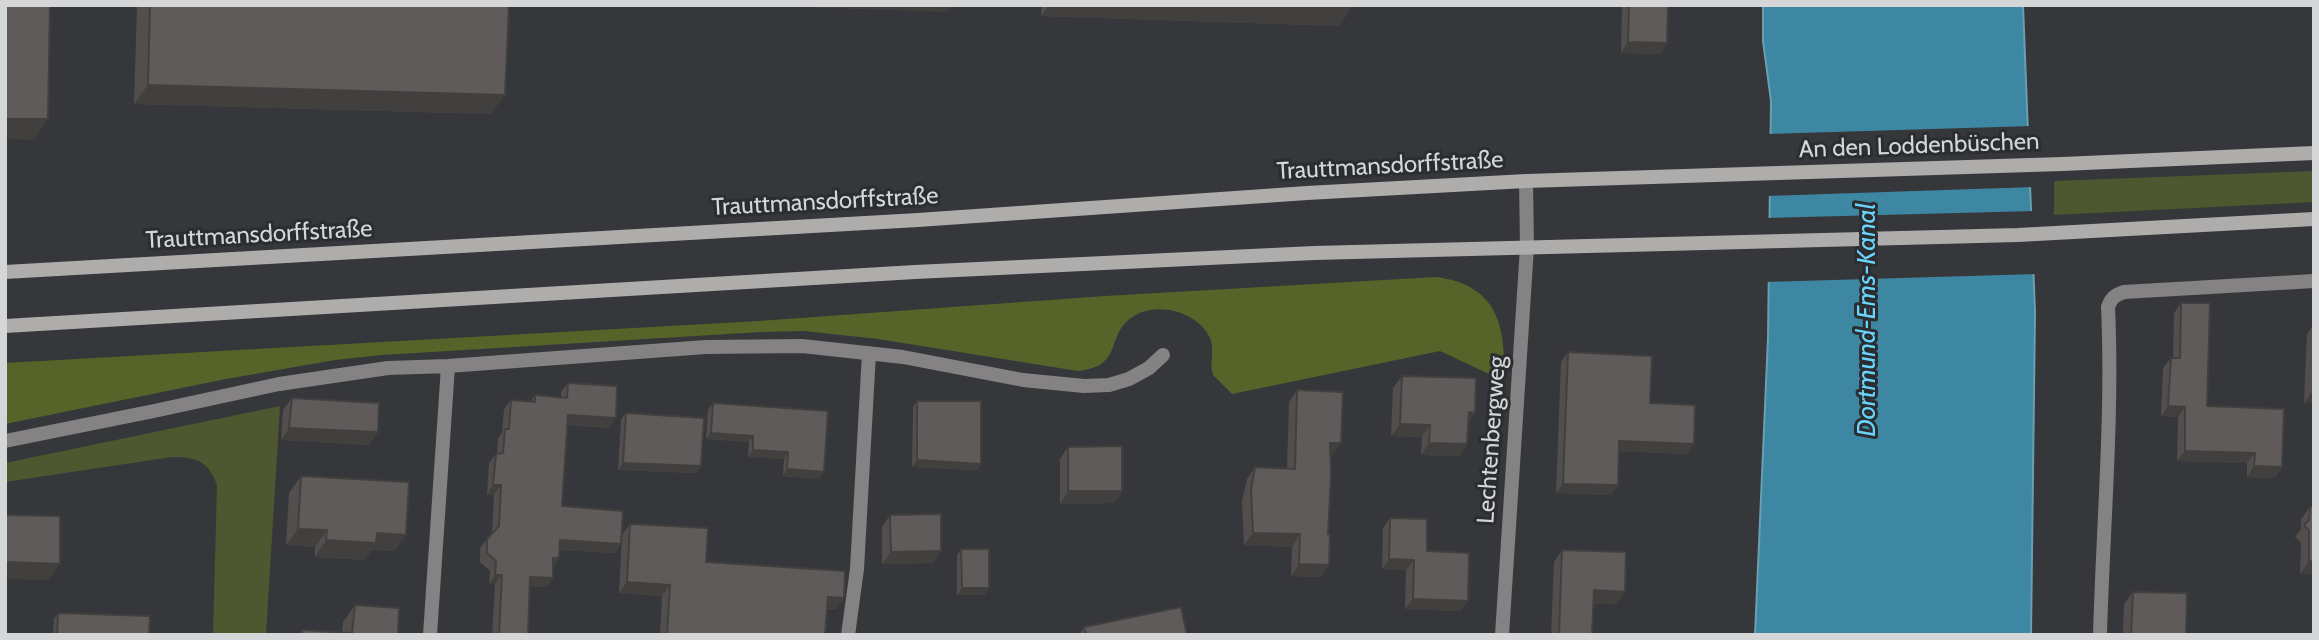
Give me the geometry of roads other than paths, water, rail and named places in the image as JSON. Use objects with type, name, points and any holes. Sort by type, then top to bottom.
[{"type":"main road","name":"An den Loddenbüschen","points":[[1526,181],[2314,153]]},
{"type":"main road","name":"Trauttmansdorffstraße","points":[[5,272],[1526,181]]},
{"type":"main road","points":[[5,326],[915,272],[1314,253],[2067,233],[2314,219]]},
{"type":"street","name":"Trauttmansdorffstraße","points":[[1526,181],[1527,247]]},
{"type":"street","name":"Lechtenbergweg","points":[[1502,635],[1527,247]]},
{"type":"street","points":[[2100,635],[2110,420],[2110,300],[2124,292],[2314,281]]},
{"type":"street","points":[[5,441],[292,381],[388,368],[768,345],[903,357],[1023,380],[1084,386],[1129,379],[1149,368],[1163,355]]},
{"type":"street","points":[[848,635],[857,569],[869,353]]},
{"type":"street","points":[[430,635],[448,366]]},
{"type":"water","name":"Dortmund-Ems-Kanal","points":[[1763,5],[2023,5],[2035,312],[2031,635],[1755,635],[1768,338],[1771,101],[1763,41]]}]
